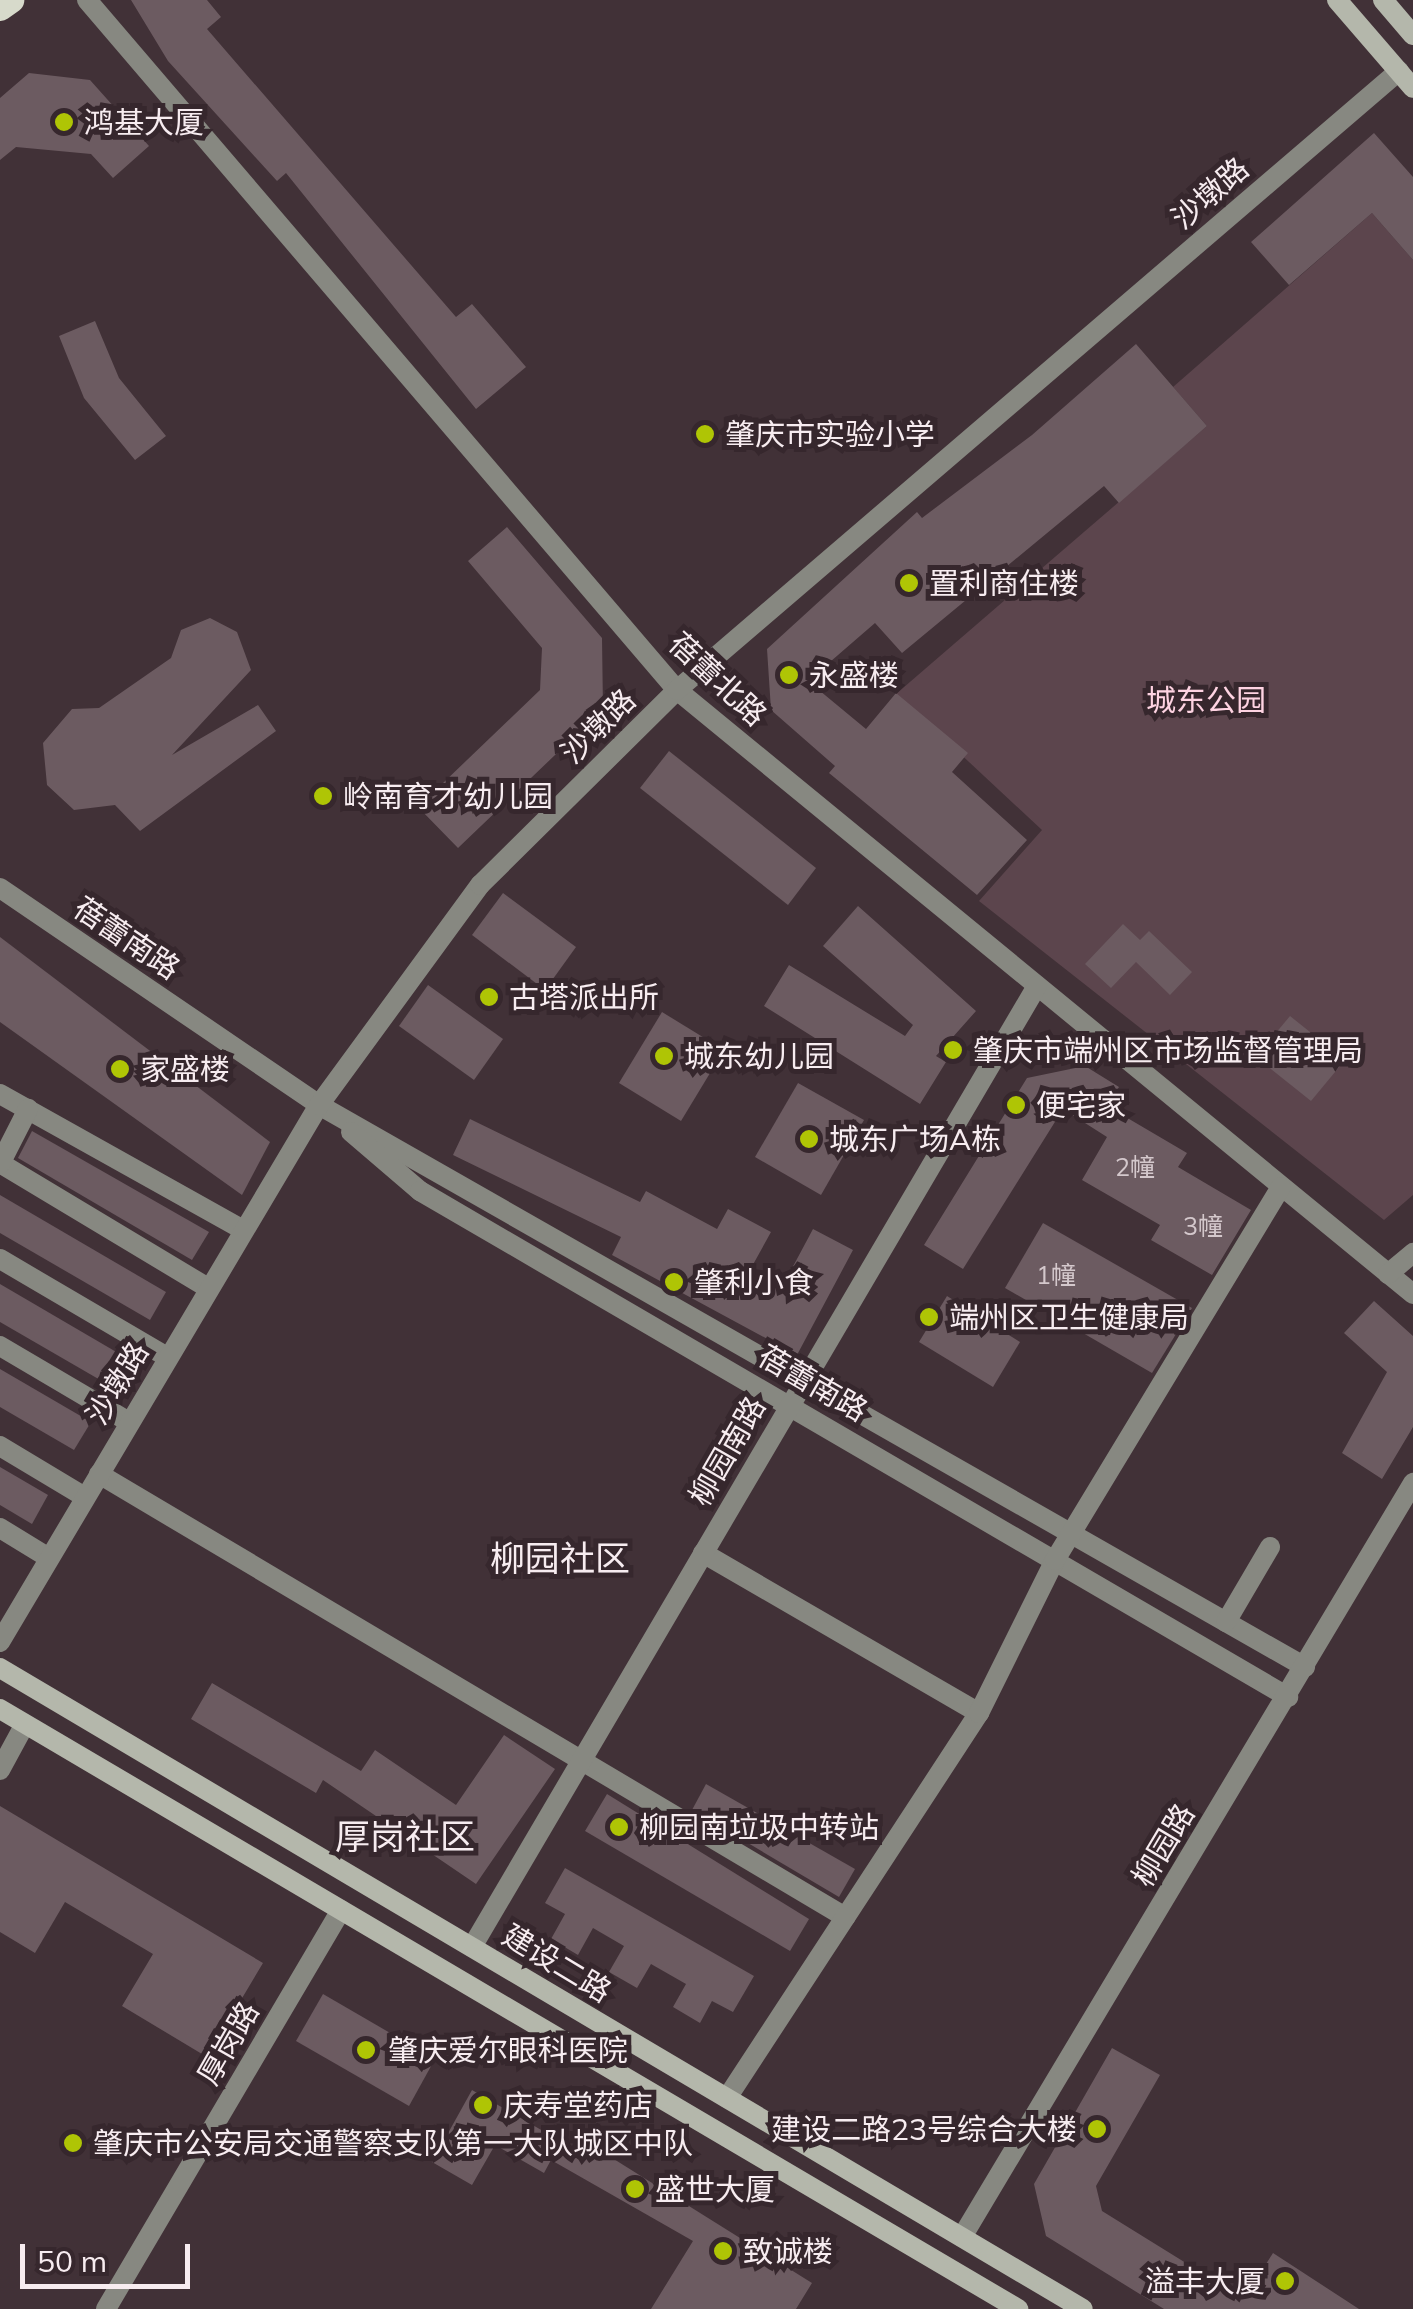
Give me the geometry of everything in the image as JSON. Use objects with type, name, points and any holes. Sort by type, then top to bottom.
[{"type":"main road","points":[[0,8],[11,0]]},
{"type":"main road","points":[[1338,0],[1413,88]]},
{"type":"main road","points":[[1383,0],[1413,34]]},
{"type":"main road","name":"建设二路","points":[[0,1668],[1082,2309]]},
{"type":"main road","points":[[0,1709],[1016,2308]]},
{"type":"street","name":"蓓蕾北路","points":[[88,0],[677,690],[1413,1294]]},
{"type":"street","name":"沙墩路","points":[[0,1642],[318,1105],[480,885],[677,690],[1399,71]]},
{"type":"street","name":"蓓蕾南路","points":[[0,888],[318,1105],[1306,1667]]},
{"type":"street","name":"柳园南路","points":[[472,1947],[1037,986]]},
{"type":"street","points":[[0,1094],[242,1229]]},
{"type":"street","name":"蓓蕾南路","points":[[318,1105],[420,1191],[1288,1697]]},
{"type":"street","points":[[28,1109],[0,1164],[208,1288]]},
{"type":"street","points":[[727,2098],[979,1713],[1055,1560],[1282,1187]]},
{"type":"street","points":[[1388,1274],[1413,1253]]},
{"type":"street","points":[[0,1259],[167,1358]]},
{"type":"street","points":[[0,1346],[129,1422]]},
{"type":"street","points":[[0,1446],[85,1497]]},
{"type":"street","points":[[99,1474],[845,1918]]},
{"type":"street","name":"柳园路","points":[[962,2237],[1413,1483]]},
{"type":"street","points":[[0,1528],[50,1558]]},
{"type":"street","points":[[1226,1622],[1270,1546]]},
{"type":"street","points":[[702,1553],[979,1713]]},
{"type":"street","points":[[0,1770],[25,1724]]},
{"type":"street","name":"厚岗路","points":[[106,2309],[341,1910]]},
{"type":"green space","name":"城东公园","points":[[1372,213],[1413,260],[1413,1195],[1384,1220],[979,901],[1042,830],[896,694],[1207,426],[1173,387]]},
{"type":"building","points":[[131,0],[207,0],[221,17],[207,29],[456,317],[472,304],[526,367],[476,409],[286,173],[277,181],[168,61]]},
{"type":"building","name":"鸿基大厦","points":[[29,73],[90,80],[149,146],[113,178],[91,154],[16,147],[0,160],[0,98]]},
{"type":"building","points":[[1374,133],[1413,177],[1413,260],[1372,213],[1289,285],[1251,242]]},
{"type":"building","points":[[95,321],[119,378],[166,436],[135,460],[84,398],[59,336]]},
{"type":"building","points":[[1136,344],[1207,426],[1119,503],[1104,486],[902,653],[875,623],[808,681],[866,729],[896,693],[968,753],[952,772],[1027,840],[977,895],[829,773],[835,766],[771,710],[767,649],[917,512],[922,518],[1032,435]]},
{"type":"building","points":[[507,527],[602,638],[603,709],[458,848],[418,807],[540,690],[542,648],[468,561]]},
{"type":"building","points":[[210,618],[237,632],[251,670],[172,755],[258,705],[276,731],[140,831],[115,805],[74,810],[47,785],[43,743],[72,709],[99,708],[171,658],[181,630]]},
{"type":"building","points":[[669,751],[816,868],[788,905],[640,788]]},
{"type":"building","points":[[503,893],[576,947],[545,990],[472,935]]},
{"type":"building","points":[[858,906],[976,1011],[936,1056],[946,1062],[920,1104],[764,1006],[789,965],[905,1036],[913,1025],[823,946]]},
{"type":"building","points":[[1123,924],[1140,940],[1149,931],[1192,972],[1170,995],[1136,962],[1111,988],[1085,964]]},
{"type":"building","name":"家盛楼","points":[[0,937],[270,1142],[242,1195],[0,1022]]},
{"type":"building","points":[[428,985],[503,1039],[474,1080],[399,1026]]},
{"type":"building","points":[[662,1012],[724,1050],[681,1121],[619,1083]]},
{"type":"building","points":[[1290,1016],[1345,1060],[1311,1101],[1256,1057]]},
{"type":"building","points":[[1085,1066],[1119,1087],[1107,1106],[1187,1153],[1178,1167],[1251,1210],[1212,1275],[1151,1240],[1160,1225],[1082,1180],[1107,1137],[1063,1109],[963,1269],[924,1245],[1027,1078]]},
{"type":"building","name":"城东广场A栋","points":[[798,1083],[864,1120],[821,1195],[755,1157]]},
{"type":"building","points":[[470,1119],[640,1202],[646,1191],[717,1229],[728,1209],[771,1232],[750,1270],[782,1287],[813,1229],[853,1250],[797,1355],[612,1255],[621,1237],[453,1155]]},
{"type":"building","points":[[32,1131],[209,1232],[192,1260],[18,1158]]},
{"type":"building","points":[[0,1195],[166,1292],[150,1320],[0,1233]]},
{"type":"building","points":[[1043,1223],[1192,1308],[1152,1373],[1005,1288]]},
{"type":"building","points":[[0,1284],[130,1360],[114,1388],[0,1322]]},
{"type":"building","points":[[947,1296],[1020,1342],[993,1387],[919,1342]]},
{"type":"building","points":[[1374,1301],[1413,1336],[1413,1427],[1382,1479],[1342,1453],[1387,1372],[1344,1333]]},
{"type":"building","points":[[0,1369],[91,1422],[74,1450],[0,1407]]},
{"type":"building","points":[[0,1467],[48,1495],[32,1524],[0,1505]]},
{"type":"building","points":[[212,1683],[361,1771],[375,1750],[456,1805],[504,1735],[555,1769],[476,1884],[323,1780],[316,1793],[191,1719]]},
{"type":"building","points":[[706,1784],[855,1869],[839,1897],[692,1810]]},
{"type":"building","points":[[607,1794],[809,1919],[790,1951],[585,1831]]},
{"type":"building","points":[[0,1806],[263,1963],[207,2057],[122,2006],[153,1954],[65,1902],[35,1953],[0,1932]]},
{"type":"building","points":[[565,1868],[754,1976],[733,2012],[712,2001],[700,2023],[673,2007],[686,1984],[651,1964],[637,1988],[609,1972],[624,1946],[593,1928],[578,1955],[551,1939],[565,1914],[545,1903]]},
{"type":"building","name":"肇庆爱尔眼科医院","points":[[323,1994],[435,2059],[409,2106],[296,2041]]},
{"type":"building","name":"建设二路23号综合大楼","points":[[1112,2048],[1160,2075],[1096,2186],[1102,2211],[1244,2299],[1273,2253],[1359,2309],[1164,2309],[1046,2236],[1034,2184]]},
{"type":"building","points":[[472,2090],[588,2157],[593,2146],[812,2283],[796,2309],[651,2309],[693,2241],[551,2160],[544,2173],[495,2145],[472,2185],[432,2162]]},
{"type":"place","name":"鸿基大厦","points":[[64,122]]},
{"type":"place","name":"肇庆市实验小学","points":[[705,434]]},
{"type":"place","name":"置利商住楼","points":[[909,583]]},
{"type":"place","name":"永盛楼","points":[[789,675]]},
{"type":"place","name":"岭南育才幼儿园","points":[[323,796]]},
{"type":"place","name":"古塔派出所","points":[[489,997]]},
{"type":"place","name":"肇庆市端州区市场监督管理局","points":[[953,1050]]},
{"type":"place","name":"城东幼儿园","points":[[664,1056]]},
{"type":"place","name":"家盛楼","points":[[120,1069]]},
{"type":"place","name":"便宅家","points":[[1016,1105]]},
{"type":"place","name":"城东广场A栋","points":[[809,1139]]},
{"type":"place","name":"肇利小食","points":[[674,1282]]},
{"type":"place","name":"端州区卫生健康局","points":[[929,1317]]},
{"type":"place","name":"柳园南垃圾中转站","points":[[619,1827]]},
{"type":"place","name":"肇庆爱尔眼科医院","points":[[366,2050]]},
{"type":"place","name":"庆寿堂药店","points":[[483,2105]]},
{"type":"place","name":"建设二路23号综合大楼","points":[[1097,2129]]},
{"type":"place","name":"肇庆市公安局交通警察支队第一大队城区中队","points":[[73,2143]]},
{"type":"place","name":"盛世大厦","points":[[635,2189]]},
{"type":"place","name":"致诚楼","points":[[723,2251]]},
{"type":"place","name":"溢丰大厦","points":[[1285,2281]]},
{"type":"district","name":"柳园社区","points":[[560,1558]]},
{"type":"district","name":"厚岗社区","points":[[405,1836]]}]
